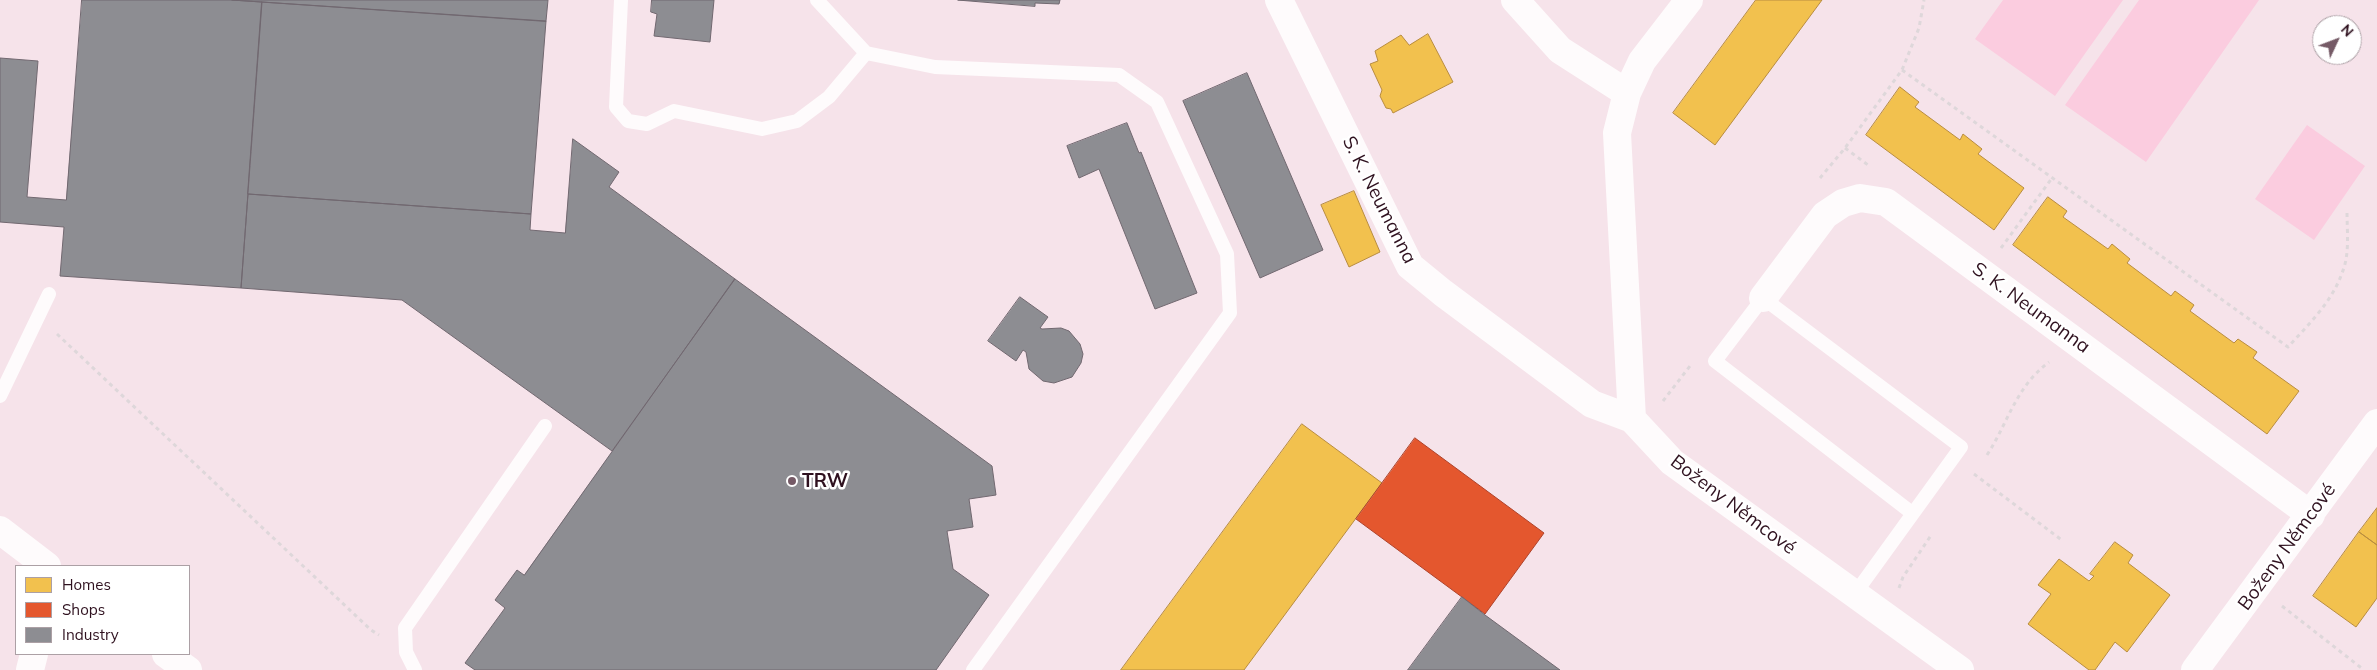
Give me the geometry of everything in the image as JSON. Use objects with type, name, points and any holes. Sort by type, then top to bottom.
[{"type":"street","name":"S. K. Neumanna","points":[[1279,0],[1410,266],[1443,293],[1592,404],[1632,419]]},
{"type":"street","points":[[1516,0],[1560,50],[1627,93]]},
{"type":"street","points":[[1632,419],[1617,133],[1627,93],[1642,61],[1689,0]]},
{"type":"street","name":"S. K. Neumanna","points":[[1763,298],[1825,215],[1842,204],[1860,198],[1886,202],[2311,515]]},
{"type":"street","name":"Boženy Němcové","points":[[1632,419],[1672,462],[1854,595],[1944,666]]},
{"type":"street","name":"Boženy Němcové","points":[[2195,670],[2377,423]]},
{"type":"street","points":[[0,530],[46,565]]},
{"type":"street","points":[[30,670],[34,655]]},
{"type":"street","points":[[167,655],[188,670]]},
{"type":"lane","points":[[621,0],[616,107],[628,121],[647,124],[674,111],[762,129],[797,121],[829,97],[866,53]]},
{"type":"lane","points":[[817,0],[866,53],[935,68],[1119,75],[1158,102],[1227,254],[1230,313],[973,670]]},
{"type":"lane","points":[[0,396],[49,294]]},
{"type":"lane","points":[[1854,595],[1960,448],[1763,298],[1715,361],[1912,513]]},
{"type":"lane","points":[[415,670],[406,652],[405,628],[545,426]]},
{"type":"path","points":[[1817,183],[1902,70],[1919,28],[1923,1]]},
{"type":"path","points":[[1902,70],[2288,347],[2323,308],[2343,273],[2348,243],[2347,212]]},
{"type":"path","points":[[1983,272],[2052,178]]},
{"type":"path","points":[[38,317],[371,630],[406,652]]},
{"type":"path","points":[[1984,458],[2000,434],[2021,390],[2036,372],[2075,341]]},
{"type":"path","points":[[1655,402],[1662,402],[1692,364]]},
{"type":"path","points":[[1968,482],[1979,466]]},
{"type":"path","points":[[1974,474],[2063,542]]},
{"type":"path","points":[[1898,590],[1903,577],[1936,530]]},
{"type":"path","points":[[2280,605],[2364,670]]},
{"type":"shaded area","points":[[2003,0],[2123,0],[2055,96],[1975,39]]},
{"type":"shaded area","points":[[2139,0],[2259,0],[2146,162],[2065,105]]},
{"type":"shaded area","points":[[2307,125],[2365,166],[2314,240],[2255,199]]},
{"type":"building: Homes","points":[[1756,0],[1822,0],[1715,145],[1673,113]]},
{"type":"building: Homes","points":[[1428,34],[1453,82],[1393,113],[1391,109],[1386,108],[1380,96],[1382,90],[1370,64],[1378,61],[1375,51],[1401,35],[1409,45]]},
{"type":"building: Homes","points":[[1900,87],[1919,102],[1915,107],[1960,140],[1963,134],[1982,149],[1978,154],[2024,188],[1994,230],[1866,135]]},
{"type":"building: Homes","points":[[1354,191],[1380,252],[1349,267],[1321,205]]},
{"type":"building: Homes","points":[[2048,197],[2067,211],[2063,217],[2108,249],[2112,244],[2130,259],[2127,263],[2171,296],[2175,291],[2194,305],[2190,311],[2234,343],[2238,339],[2257,352],[2253,358],[2299,391],[2267,434],[2013,245]]},
{"type":"building: Homes","points":[[1302,424],[1382,483],[1244,670],[1121,670]]},
{"type":"building: Homes","points":[[2377,508],[2377,545],[2359,532]]},
{"type":"building: Homes","points":[[2359,532],[2377,545],[2377,598],[2356,627],[2313,596]]},
{"type":"building: Homes","points":[[2115,542],[2133,555],[2128,563],[2170,595],[2127,652],[2115,642],[2095,670],[2089,670],[2028,624],[2051,594],[2038,585],[2059,559],[2089,581],[2094,576],[2090,574]]},
{"type":"building: Shops","points":[[1415,438],[1544,533],[1485,614],[1356,519]]},
{"type":"building: Industry","points":[[82,0],[232,0],[262,2],[241,288],[60,276],[64,227],[0,222],[0,58],[38,61],[27,197],[66,200]]},
{"type":"building: Industry","points":[[232,0],[548,0],[546,21]]},
{"type":"building: Industry","points":[[652,0],[714,0],[710,42],[654,36],[657,14],[651,12]]},
{"type":"building: Industry","points":[[958,0],[1060,0],[1059,4],[1035,3],[1035,6]]},
{"type":"building: Industry","points":[[262,2],[546,21],[531,214],[248,194]]},
{"type":"building: Industry","points":[[1247,73],[1323,250],[1260,278],[1183,101]]},
{"type":"building: Industry","points":[[1127,123],[1139,153],[1141,152],[1197,293],[1155,309],[1099,169],[1079,178],[1067,146]]},
{"type":"building: Industry","points":[[573,139],[619,172],[609,187],[735,279],[612,451],[402,300],[241,288],[248,194],[531,214],[530,230],[565,233]]},
{"type":"building: Industry","name":"TRW","points":[[735,279],[992,466],[996,495],[969,499],[973,527],[947,531],[953,569],[989,595],[936,670],[475,670],[465,663],[505,608],[495,600],[517,570],[524,575]]},
{"type":"building: Industry","points":[[1020,297],[1048,317],[1040,328],[1061,328],[1069,331],[1080,344],[1083,354],[1081,363],[1072,377],[1054,383],[1043,381],[1029,369],[1026,352],[1023,350],[1016,361],[988,341]]},
{"type":"building: Industry","points":[[1462,597],[1485,615],[1560,670],[1408,670]]},
{"type":"place","name":"TRW","points":[[792,481]]}]
